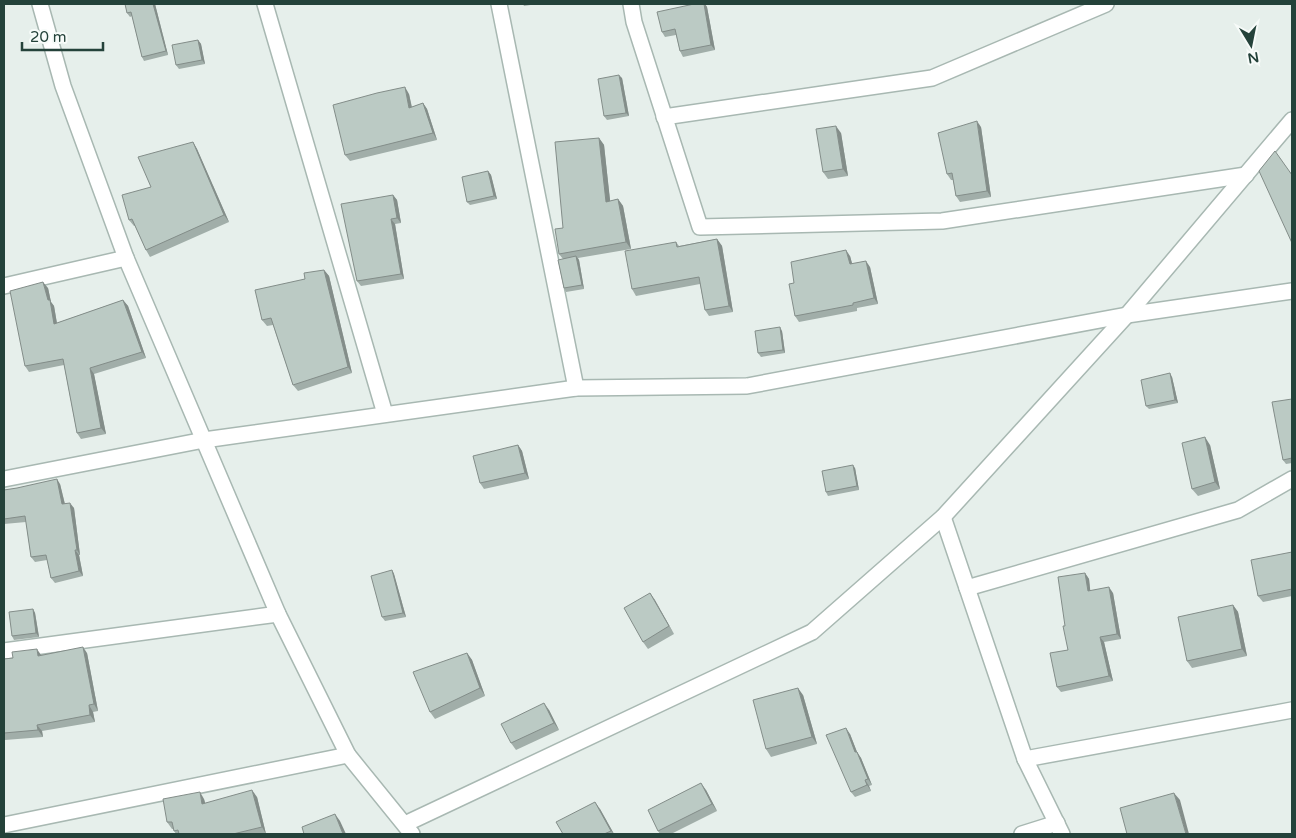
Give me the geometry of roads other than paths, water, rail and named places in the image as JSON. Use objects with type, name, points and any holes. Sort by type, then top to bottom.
[{"type":"street","points":[[40,4],[63,86],[126,258],[278,614],[348,755],[409,829],[812,632],[943,517],[1128,314],[1292,120]]},
{"type":"street","points":[[265,4],[385,414]]},
{"type":"street","points":[[499,4],[576,388]]},
{"type":"street","points":[[631,4],[634,22],[700,227],[942,221],[1246,175]]},
{"type":"street","points":[[664,117],[932,78],[1106,4]]},
{"type":"street","points":[[4,286],[126,258]]},
{"type":"street","points":[[4,479],[204,440],[576,388],[747,386],[1128,314],[1292,291]]},
{"type":"street","points":[[967,588],[1238,510],[1292,479]]},
{"type":"street","points":[[943,517],[1025,759],[1059,828],[1022,834]]},
{"type":"street","points":[[4,651],[278,614]]},
{"type":"street","points":[[1025,759],[1292,710]]},
{"type":"street","points":[[4,825],[348,755]]}]
